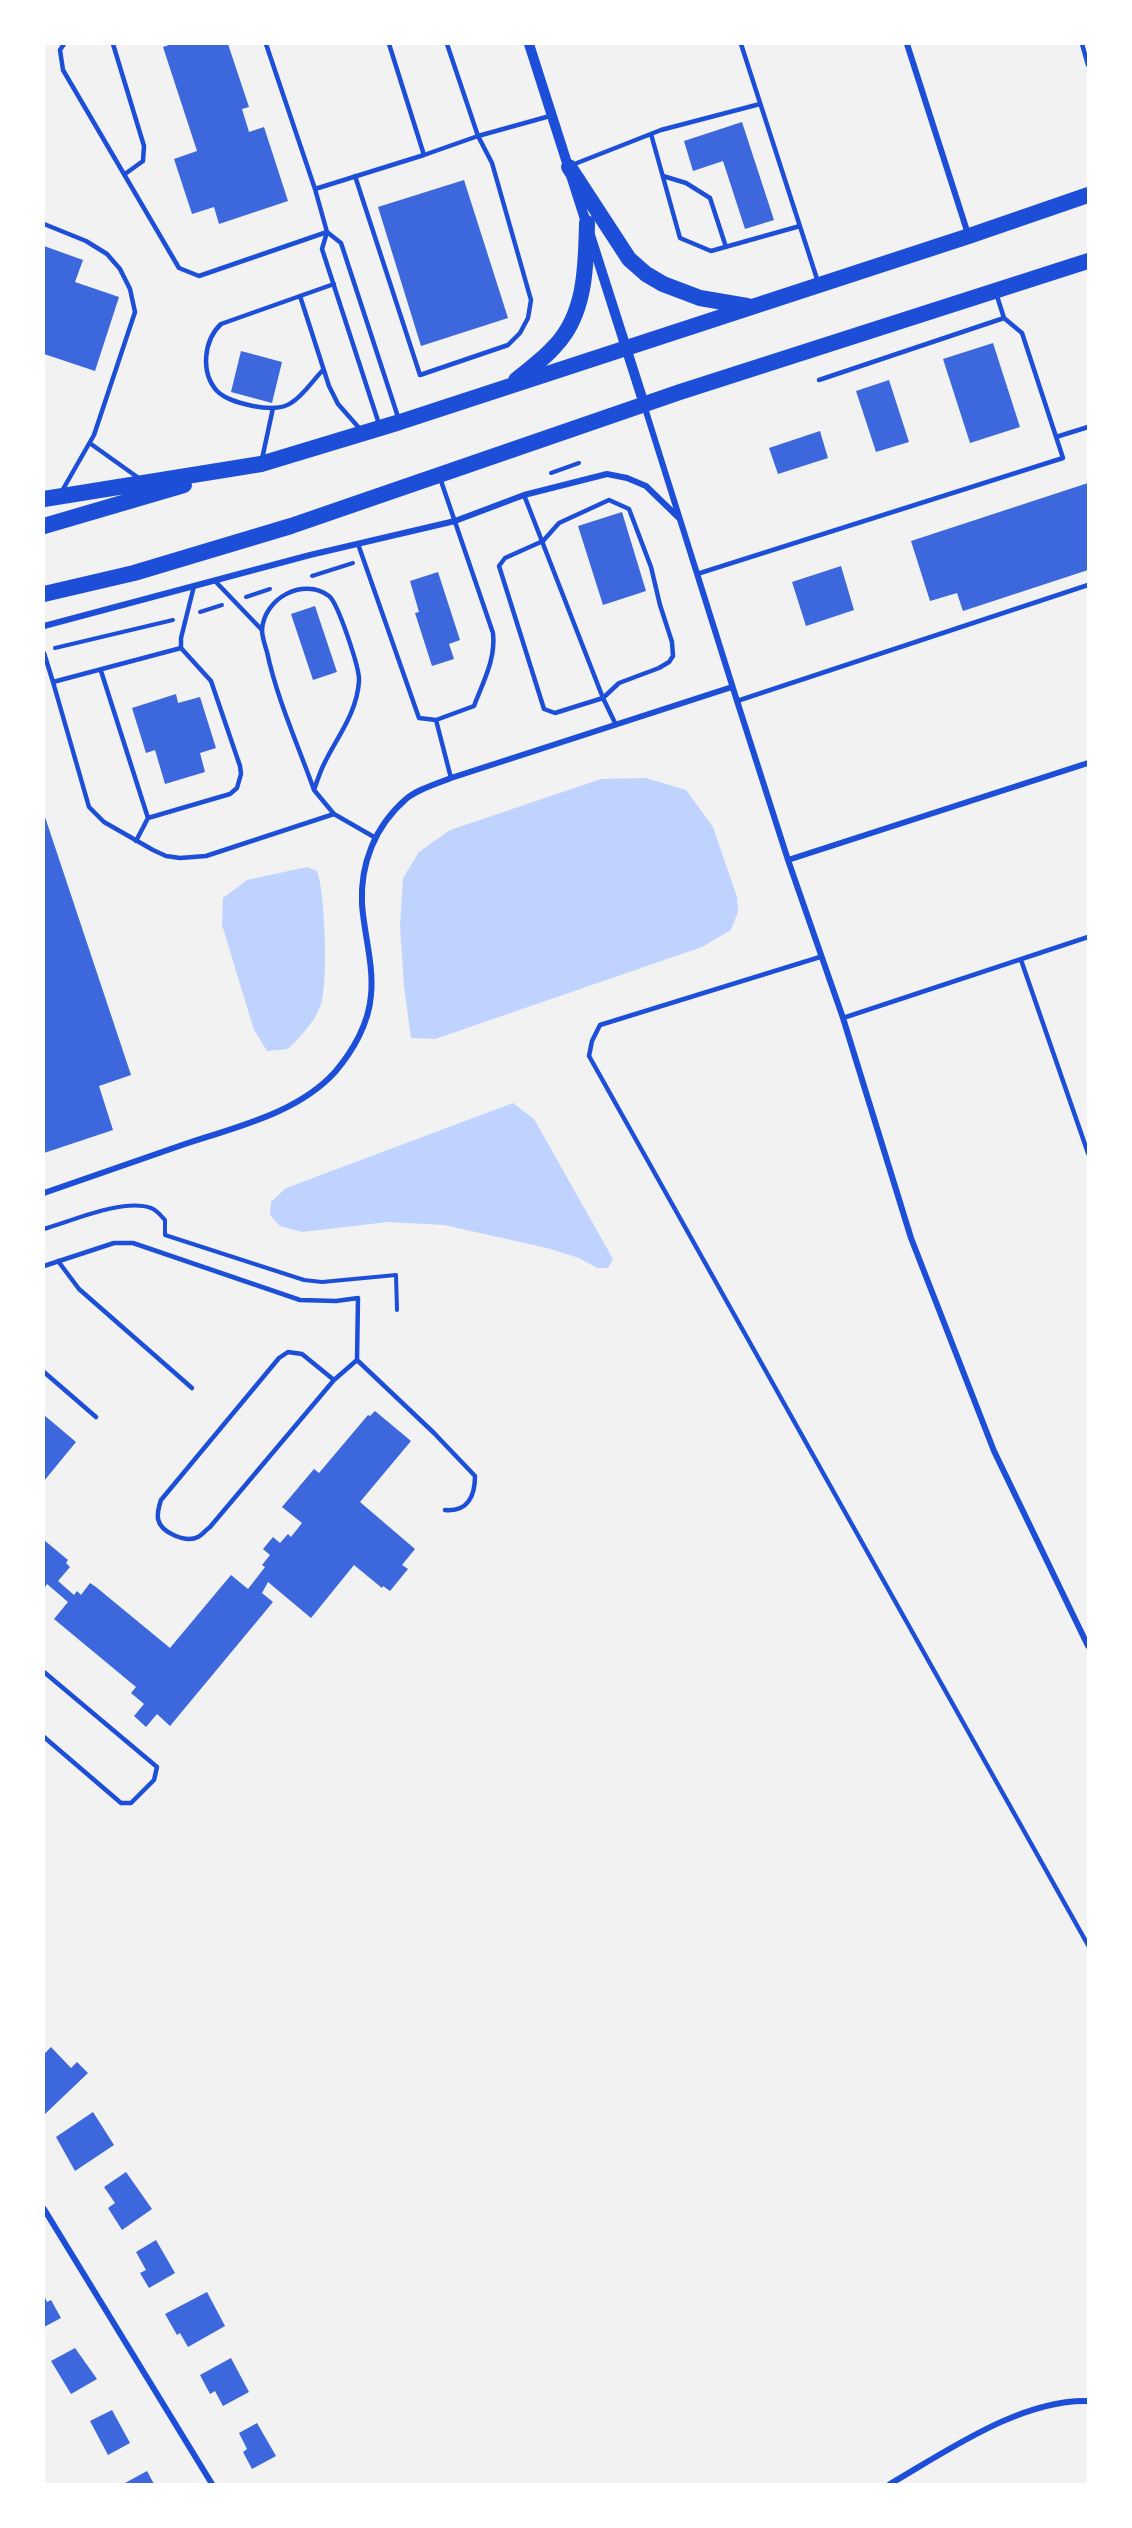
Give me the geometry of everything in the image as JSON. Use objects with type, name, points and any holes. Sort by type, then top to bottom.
[{"type":"highway","points":[[569,167],[628,259],[646,274],[663,284],[700,298],[751,307]]},
{"type":"highway","points":[[44,526],[363,434],[1089,195]]},
{"type":"highway","points":[[509,386],[555,346],[575,316],[586,259],[587,223]]},
{"type":"highway","points":[[44,594],[134,573],[291,526],[644,404],[1089,261]]},
{"type":"highway","points":[[51,498],[258,464]]},
{"type":"street","points":[[529,44],[732,687],[820,957],[843,1018],[911,1238],[994,1451],[1089,1646]]},
{"type":"street","points":[[907,44],[969,236]]},
{"type":"street","points":[[44,626],[454,521],[524,495],[607,474],[627,478],[646,486],[680,518]]},
{"type":"street","points":[[44,1193],[270,1114],[320,1087],[336,1071],[365,1022],[371,995],[362,883],[366,862],[374,837],[391,814],[407,798],[451,778],[732,687]]},
{"type":"street","points":[[788,860],[1089,763]]},
{"type":"street","points":[[44,2209],[212,2484]]},
{"type":"street","points":[[890,2484],[1024,2411],[1071,2400],[1089,2401]]},
{"type":"lane","points":[[64,44],[60,50],[63,70],[179,268],[199,276],[327,232]]},
{"type":"lane","points":[[113,44],[144,146],[143,161],[124,174]]},
{"type":"lane","points":[[266,44],[315,189],[327,232],[322,249],[380,428]]},
{"type":"lane","points":[[389,44],[424,155]]},
{"type":"lane","points":[[355,176],[420,375],[508,345],[520,333],[528,318],[531,300],[492,164],[478,136],[447,44]]},
{"type":"lane","points":[[741,44],[819,285]]},
{"type":"lane","points":[[1082,44],[1089,65]]},
{"type":"lane","points":[[569,167],[651,134],[760,104]]},
{"type":"lane","points":[[315,189],[478,136],[553,116]]},
{"type":"lane","points":[[651,134],[680,238],[711,251],[800,226]]},
{"type":"lane","points":[[663,176],[686,183],[710,198],[726,247]]},
{"type":"lane","points":[[44,224],[86,242],[107,254],[120,269],[133,300],[135,312],[91,444],[51,498]]},
{"type":"lane","points":[[327,232],[341,243],[400,422]]},
{"type":"lane","points":[[323,370],[293,403],[279,409],[226,398],[217,390],[210,378],[206,361],[208,343],[212,333],[221,324],[334,284]]},
{"type":"lane","points":[[697,574],[1063,458],[1022,333],[1004,318],[995,291]]},
{"type":"lane","points":[[300,296],[323,370],[338,404],[363,434]]},
{"type":"lane","points":[[819,380],[1004,318]]},
{"type":"lane","points":[[258,464],[273,408]]},
{"type":"lane","points":[[1056,437],[1089,427]]},
{"type":"lane","points":[[91,444],[145,483]]},
{"type":"lane","points":[[358,544],[419,718],[436,720],[474,705],[492,659],[493,633],[439,475]]},
{"type":"lane","points":[[524,495],[603,698],[616,725]]},
{"type":"lane","points":[[609,500],[629,509],[647,557],[672,642],[673,656],[669,662],[659,668],[619,683],[603,698],[555,713],[544,709],[499,566],[505,558],[543,540],[558,523],[609,500]]},
{"type":"lane","points":[[215,581],[262,630]]},
{"type":"lane","points":[[737,701],[1089,585]]},
{"type":"lane","points":[[148,818],[230,794],[237,788],[241,774],[211,681],[181,648],[181,638],[194,586]]},
{"type":"lane","points":[[314,790],[324,764],[351,715],[360,680],[348,636],[332,598],[315,589],[302,588],[280,598],[268,609],[262,630],[272,673],[314,790],[334,814],[374,837]]},
{"type":"lane","points":[[53,682],[181,648]]},
{"type":"lane","points":[[44,653],[90,807],[104,822],[136,841],[166,856],[206,856],[334,814]]},
{"type":"lane","points":[[102,670],[148,818],[136,841]]},
{"type":"lane","points":[[436,720],[451,778]]},
{"type":"lane","points":[[843,1018],[1089,937]]},
{"type":"lane","points":[[820,957],[600,1025],[592,1041],[589,1056],[1089,1946]]},
{"type":"lane","points":[[1021,960],[1089,1153]]},
{"type":"lane","points":[[44,1266],[114,1244],[133,1243],[300,1300],[336,1301],[358,1298],[357,1360],[434,1432],[475,1476],[475,1491],[470,1502],[457,1511],[445,1510]]},
{"type":"lane","points":[[58,1261],[80,1289],[192,1388]]},
{"type":"lane","points":[[334,1380],[302,1354],[288,1352],[279,1358],[161,1500],[158,1512],[159,1522],[168,1532],[184,1539],[198,1538],[210,1527],[334,1380],[357,1360]]},
{"type":"lane","points":[[44,1372],[96,1417]]},
{"type":"lane","points":[[44,1672],[157,1767],[154,1780],[130,1803],[121,1803],[44,1737]]},
{"type":"path","points":[[44,1229],[118,1208],[137,1205],[154,1209],[165,1220],[165,1235],[304,1280],[322,1282],[396,1275],[397,1310]]},
{"type":"water","points":[[646,778],[686,790],[713,827],[737,897],[738,912],[731,930],[702,947],[435,1039],[411,1038],[404,987],[400,926],[403,878],[419,852],[450,830],[601,779]]},
{"type":"water","points":[[307,867],[317,871],[322,897],[325,955],[322,1000],[313,1020],[288,1049],[267,1051],[254,1030],[222,925],[223,898],[247,880]]},
{"type":"water","points":[[513,1103],[534,1119],[613,1259],[608,1268],[597,1268],[579,1258],[547,1248],[444,1225],[388,1222],[302,1232],[280,1226],[270,1215],[271,1202],[286,1188]]},
{"type":"building","points":[[172,44],[228,44],[249,107],[242,109],[249,132],[264,127],[288,201],[219,224],[214,207],[192,214],[174,159],[197,151],[163,47]]},
{"type":"building","points":[[742,122],[774,220],[745,229],[723,161],[693,171],[684,141]]},
{"type":"building","points":[[464,180],[508,318],[421,346],[378,207]]},
{"type":"building","points":[[44,246],[83,260],[75,282],[119,297],[95,371],[44,354]]},
{"type":"building","points":[[993,343],[1020,427],[970,443],[943,359]]},
{"type":"building","points":[[241,351],[282,362],[272,403],[231,392]]},
{"type":"building","points":[[889,380],[909,442],[876,452],[856,391]]},
{"type":"building","points":[[820,431],[828,458],[778,474],[769,448]]},
{"type":"building","points":[[1088,483],[1088,570],[963,611],[957,593],[930,601],[911,541]]},
{"type":"building","points":[[622,512],[646,591],[603,605],[578,526]]},
{"type":"building","points":[[841,566],[854,610],[806,626],[792,582]]},
{"type":"building","points":[[438,572],[460,640],[449,644],[454,659],[432,666],[415,613],[419,612],[410,581]]},
{"type":"building","points":[[315,606],[337,672],[313,680],[291,614]]},
{"type":"building","points":[[176,694],[178,703],[200,697],[216,748],[200,753],[205,772],[165,784],[155,750],[146,753],[132,708]]},
{"type":"building","points":[[44,814],[131,1075],[99,1086],[113,1130],[44,1153]]},
{"type":"building","points":[[375,1411],[411,1441],[360,1502],[415,1549],[402,1565],[408,1569],[390,1591],[383,1586],[382,1588],[354,1565],[311,1618],[268,1582],[262,1593],[273,1602],[170,1726],[157,1714],[146,1727],[134,1716],[144,1704],[131,1693],[136,1687],[54,1619],[68,1602],[47,1584],[44,1589],[44,1540],[68,1560],[66,1563],[70,1567],[58,1581],[74,1595],[77,1591],[81,1595],[90,1583],[170,1648],[231,1575],[248,1589],[265,1567],[262,1565],[270,1555],[263,1549],[273,1537],[280,1543],[288,1534],[291,1537],[302,1523],[282,1507],[314,1469],[319,1473],[368,1415],[370,1416]]},
{"type":"building","points":[[44,1415],[76,1442],[44,1481]]},
{"type":"building","points":[[51,2047],[71,2068],[77,2062],[88,2073],[44,2115],[44,2054]]},
{"type":"building","points":[[93,2112],[114,2145],[75,2171],[56,2137]]},
{"type":"building","points":[[126,2172],[152,2209],[122,2230],[108,2208],[115,2203],[104,2187]]},
{"type":"building","points":[[156,2240],[175,2273],[149,2288],[140,2273],[146,2270],[136,2252]]},
{"type":"building","points":[[207,2292],[225,2326],[188,2347],[180,2333],[177,2335],[165,2314]]},
{"type":"building","points":[[44,2295],[47,2302],[51,2300],[61,2318],[44,2327]]},
{"type":"building","points":[[75,2348],[97,2379],[71,2394],[51,2361]]},
{"type":"building","points":[[231,2358],[249,2392],[223,2406],[215,2391],[210,2394],[200,2375]]},
{"type":"building","points":[[112,2410],[130,2443],[108,2455],[90,2421]]},
{"type":"building","points":[[257,2423],[276,2456],[252,2469],[243,2452],[247,2449],[239,2433]]},
{"type":"building","points":[[147,2471],[154,2484],[125,2483]]}]
